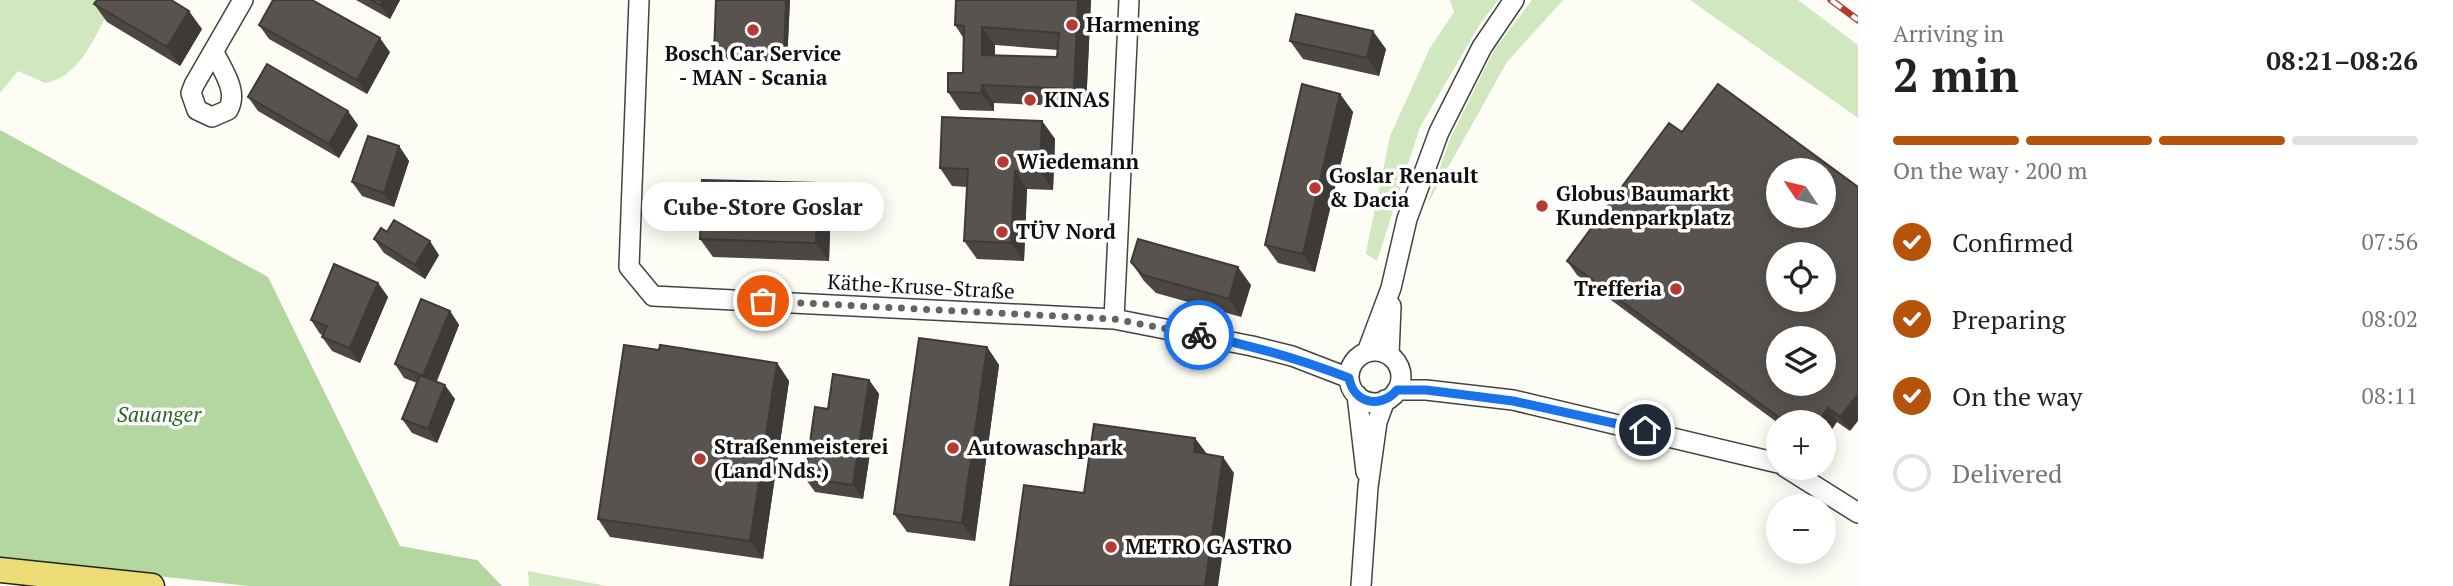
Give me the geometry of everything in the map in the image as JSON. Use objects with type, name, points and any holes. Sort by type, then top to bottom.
[{"type":"main road","points":[[0,570],[152,586]]},
{"type":"street","points":[[214,52],[243,0]]},
{"type":"street","name":"Käthe-Kruse-Straße","points":[[639,0],[629,267],[653,296],[1114,319],[1357,371]]},
{"type":"street","points":[[1114,319],[1129,0]]},
{"type":"street","points":[[1368,487],[1357,371],[1391,288],[1407,219],[1439,132],[1482,47],[1514,0]]},
{"type":"street","points":[[1361,586],[1368,487],[1377,422],[1394,388],[1389,355],[1391,288]]},
{"type":"street","points":[[1357,371],[1389,355]]},
{"type":"street","points":[[1357,371],[1370,402],[1394,388],[1467,394],[1602,420],[1766,460]]},
{"type":"street","points":[[1806,480],[1858,513]]},
{"type":"green space","points":[[0,0],[114,0],[87,51],[69,72],[45,83],[18,71],[0,93]]},
{"type":"green space","points":[[1450,0],[1498,0],[1480,24],[1420,127],[1377,261],[1366,254],[1390,136],[1430,48],[1454,12]]},
{"type":"green space","points":[[1532,0],[1563,0],[1507,62],[1427,205],[1450,139],[1494,50]]},
{"type":"green space","points":[[1690,0],[1798,0],[1858,45],[1858,118]]},
{"type":"green space","name":"Sauanger","points":[[0,130],[268,277],[400,546],[477,560],[502,586],[249,586],[0,559]]},
{"type":"green space","points":[[528,571],[607,586],[529,586]]},
{"type":"building","points":[[97,0],[171,0],[189,11],[167,47],[94,4]]},
{"type":"building","points":[[273,0],[312,0],[380,38],[357,80],[259,25]]},
{"type":"building","name":"Bosch Car Service - MAN - Scania","points":[[716,0],[786,0],[784,57],[714,54]]},
{"type":"building","points":[[956,0],[1078,0],[1074,89],[982,85],[981,93],[948,92],[948,73],[963,73],[964,26],[955,25]],"holes":[[[982,27],[1059,33],[1057,57],[982,55]]]},
{"type":"building","points":[[1296,14],[1373,31],[1367,58],[1290,41]]},
{"type":"building","points":[[267,64],[348,111],[329,144],[248,97]]},
{"type":"building","points":[[1302,84],[1340,94],[1303,254],[1265,245]]},
{"type":"building","points":[[1718,84],[1819,158],[1766,158],[1766,228],[1836,228],[1836,171],[1858,187],[1858,394],[1840,417],[1836,410],[1828,408],[1769,410],[1567,261],[1669,123],[1682,132]]},
{"type":"building","points":[[942,117],[1042,121],[1040,172],[1015,171],[1011,243],[964,241],[968,169],[940,168]]},
{"type":"building","points":[[368,136],[399,146],[384,193],[352,182]]},
{"type":"building","points":[[702,180],[818,183],[816,243],[700,239]]},
{"type":"building","points":[[394,220],[430,241],[415,265],[374,239],[381,228],[387,232]]},
{"type":"building","points":[[1138,239],[1238,267],[1229,299],[1143,275],[1131,262]]},
{"type":"building","points":[[334,264],[378,283],[350,348],[322,337],[327,326],[311,320]]},
{"type":"building","points":[[421,299],[450,311],[423,376],[395,364]]},
{"type":"building","name":"Autowaschpark","points":[[919,338],[987,347],[962,523],[894,514]]},
{"type":"building","name":"Straßenmeisterei (Land Nds.)","points":[[624,345],[659,350],[660,345],[777,363],[750,541],[598,519]]},
{"type":"building","points":[[833,374],[869,380],[853,485],[805,478],[815,407],[828,409]]},
{"type":"building","points":[[420,375],[445,385],[428,429],[402,419]]},
{"type":"building","name":"METRO GASTRO","points":[[1094,424],[1195,438],[1194,452],[1223,457],[1205,586],[1010,586],[1024,485],[1084,493]]},
{"type":"railway","points":[[1831,0],[1858,20]]},
{"type":"way so far","points":[[763,301],[1114,319],[1199,335]]},
{"type":"place","name":"Harmening","points":[[1072,25]]},
{"type":"place","name":"Bosch Car Service - MAN - Scania","points":[[753,30]]},
{"type":"place","name":"KINAS","points":[[1030,100]]},
{"type":"place","name":"Wiedemann","points":[[1003,162]]},
{"type":"place","name":"Goslar Renault & Dacia","points":[[1315,188]]},
{"type":"place","name":"Globus Baumarkt Kundenparkplatz","points":[[1542,206]]},
{"type":"place","name":"TÜV Nord","points":[[1002,232]]},
{"type":"place","name":"Trefferia","points":[[1676,289]]},
{"type":"place","name":"Cube-Store Goslar","points":[[763,301]]},
{"type":"place","name":"Autowaschpark","points":[[953,448]]},
{"type":"place","name":"Straßenmeisterei (Land Nds.)","points":[[700,459]]},
{"type":"place","name":"METRO GASTRO","points":[[1111,547]]},
{"type":"route","points":[[1199,335],[1292,356],[1319,366],[1349,378],[1357,395],[1370,402],[1385,400],[1397,390],[1467,394],[1513,401],[1645,430]]}]
